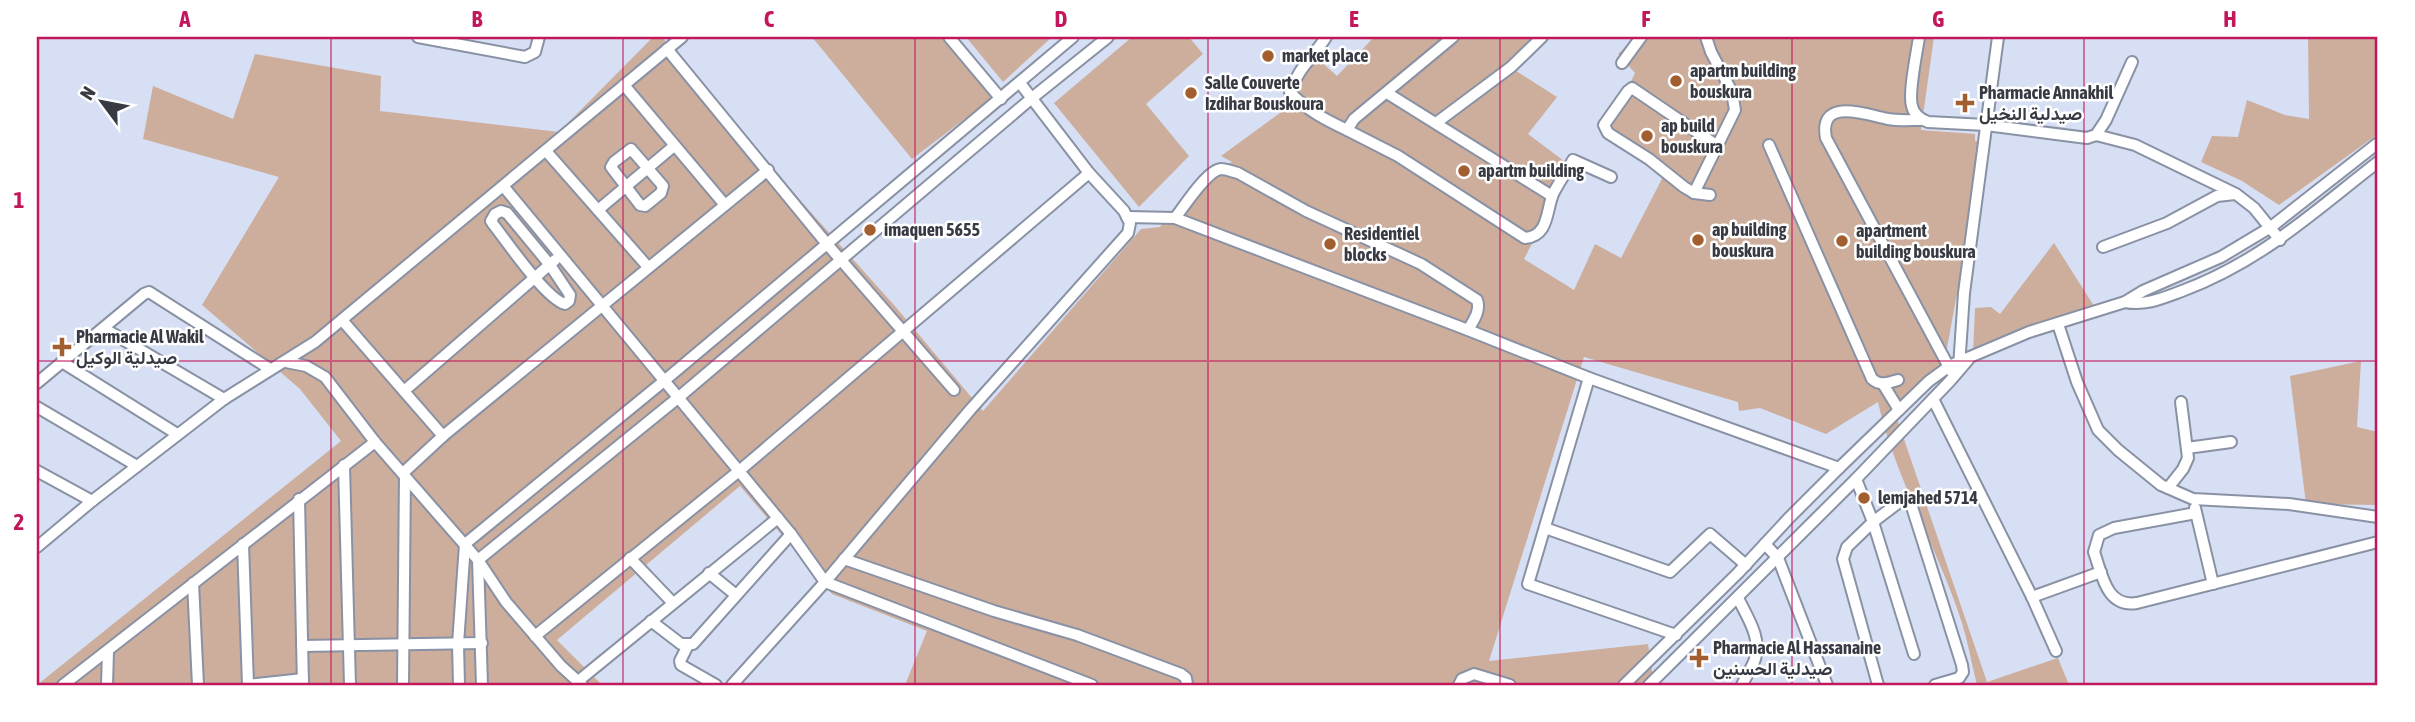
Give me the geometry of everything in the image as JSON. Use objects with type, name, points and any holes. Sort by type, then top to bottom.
[{"type":"street","points":[[418,37],[525,57],[535,52],[539,37]]},
{"type":"street","points":[[37,547],[92,501],[225,399],[270,369],[286,362],[342,320],[682,37]]},
{"type":"street","points":[[949,37],[1001,99]]},
{"type":"street","points":[[459,685],[458,644],[465,544],[664,381],[1073,37]]},
{"type":"street","points":[[478,560],[679,397],[1032,97],[1108,37]]},
{"type":"street","points":[[1326,37],[1305,62],[1290,92],[1299,103],[1328,122],[1398,156],[1525,238],[1534,236],[1544,226],[1552,196],[1573,160],[1611,177]]},
{"type":"street","points":[[1347,130],[1354,119],[1453,37]]},
{"type":"street","points":[[1436,123],[1511,67],[1542,37]]},
{"type":"street","points":[[1622,63],[1641,37]]},
{"type":"street","points":[[1694,193],[1731,120],[1735,105],[1732,92],[1706,37]]},
{"type":"street","points":[[1919,37],[1911,102],[1921,120]]},
{"type":"street","points":[[1649,685],[1856,479],[1933,399],[1958,367],[1966,279],[1998,37]]},
{"type":"street","points":[[667,49],[827,244],[954,390]]},
{"type":"street","points":[[2096,135],[2106,120],[2132,62]]},
{"type":"street","points":[[732,685],[825,582],[970,410],[1122,242],[1130,228],[1119,205],[1089,173],[1020,83]]},
{"type":"street","points":[[624,85],[725,205]]},
{"type":"street","points":[[1710,195],[1694,193],[1649,159],[1608,133],[1604,125],[1632,88],[1716,145]]},
{"type":"street","points":[[1387,93],[1552,196]]},
{"type":"street","points":[[1958,367],[1826,138],[1824,130],[1830,118],[1837,112],[1846,111],[1893,120],[1986,125],[2087,138],[2096,135],[2135,145],[2236,194],[2249,204],[2280,240]]},
{"type":"street","points":[[1642,685],[1628,681],[1899,410],[1958,367],[2029,332],[2125,302],[2143,291],[2221,257],[2271,227],[2378,143]]},
{"type":"street","points":[[1769,145],[1872,379],[1883,384],[1899,410]]},
{"type":"street","points":[[598,210],[674,146]]},
{"type":"street","points":[[634,150],[649,167],[663,189],[648,205],[641,206],[611,167],[626,151],[634,150]]},
{"type":"street","points":[[546,151],[648,267]]},
{"type":"street","points":[[2125,302],[2149,303],[2211,280],[2245,262],[2280,240],[2378,162],[2365,152]]},
{"type":"street","points":[[402,685],[404,474],[443,436],[768,170]]},
{"type":"street","points":[[1175,218],[1215,171],[1238,173],[1306,211],[1420,264],[1475,299],[1478,303],[1477,313],[1468,330]]},
{"type":"street","points":[[535,636],[739,471],[1089,173]]},
{"type":"street","points":[[504,187],[778,518],[825,582],[1092,685]]},
{"type":"street","points":[[2102,247],[2167,223],[2217,196],[2236,194]]},
{"type":"street","points":[[501,211],[507,213],[550,265],[570,295],[565,304],[558,301],[535,278],[493,225],[491,220],[495,214],[501,211]]},
{"type":"street","points":[[1127,217],[1175,218],[1589,377],[1839,468]]},
{"type":"street","points":[[404,391],[561,256]]},
{"type":"street","points":[[37,383],[149,292],[270,369]]},
{"type":"street","points":[[342,320],[443,436]]},
{"type":"street","points":[[2058,324],[2077,382],[2098,430],[2152,479],[2193,499],[2290,504],[2378,517]]},
{"type":"street","points":[[105,328],[225,399]]},
{"type":"street","points":[[62,362],[177,435]]},
{"type":"street","points":[[286,362],[306,366],[325,377],[376,442],[478,560],[506,602],[580,684],[651,621],[778,518]]},
{"type":"street","points":[[1589,377],[1528,584],[1675,635]]},
{"type":"street","points":[[1883,384],[1899,380]]},
{"type":"street","points":[[1933,399],[2032,597],[2056,651]]},
{"type":"street","points":[[2168,488],[2186,464],[2187,448],[2181,402]]},
{"type":"street","points":[[37,407],[137,466]]},
{"type":"street","points":[[63,685],[299,499],[376,442]]},
{"type":"street","points":[[2187,448],[2231,442]]},
{"type":"street","points":[[344,466],[350,685]]},
{"type":"street","points":[[37,471],[92,501]]},
{"type":"street","points":[[1856,479],[1873,523],[1914,654]]},
{"type":"street","points":[[243,544],[248,685],[303,682],[299,499]]},
{"type":"street","points":[[2193,499],[2213,583]]},
{"type":"street","points":[[1878,685],[1843,559],[1847,547],[1900,501],[1906,500],[1910,503],[1962,665],[1963,672],[1959,678],[1935,685]]},
{"type":"street","points":[[2196,513],[2105,531],[2099,535],[2094,547],[2112,597],[2129,604],[2378,542]]},
{"type":"street","points":[[1545,528],[1670,572],[1710,534],[1746,565]]},
{"type":"street","points":[[651,621],[681,643],[688,645],[696,642],[791,534]]},
{"type":"street","points":[[1765,544],[1778,558],[1826,685]]},
{"type":"street","points":[[630,558],[673,603]]},
{"type":"street","points":[[844,559],[1181,674],[1187,679],[1187,685]]},
{"type":"street","points":[[478,560],[482,685]]},
{"type":"street","points":[[2032,597],[2101,572]]},
{"type":"street","points":[[709,573],[736,595]]},
{"type":"street","points":[[193,583],[198,685]]},
{"type":"street","points":[[1738,598],[1755,635],[1757,647],[1756,657],[1742,685]]},
{"type":"street","points":[[302,646],[482,643]]},
{"type":"street","points":[[688,645],[680,661],[681,665],[716,685]]},
{"type":"street","points":[[107,685],[108,650]]},
{"type":"street","points":[[1460,685],[1462,679],[1474,674],[1510,685]]},
{"type":"shaded area","points":[[653,37],[662,37],[737,130],[894,305],[983,411],[1141,229],[1160,227],[1181,201],[1232,162],[1221,156],[1288,107],[1291,108],[1311,53],[1337,76],[1374,37],[1548,37],[1513,69],[1557,97],[1528,134],[1572,167],[1524,259],[1574,290],[1595,244],[1621,258],[1665,173],[1607,133],[1635,73],[1618,54],[1636,37],[1934,37],[1921,130],[1975,134],[1975,141],[1985,142],[1944,364],[1894,410],[1987,682],[2058,658],[2069,685],[1977,685],[1962,623],[1895,458],[1878,402],[1826,434],[1760,408],[1739,411],[1738,402],[1584,357],[1489,661],[1648,644],[1654,685],[905,685],[927,631],[832,594],[740,486],[557,640],[602,685],[37,685],[341,441],[300,389],[202,305],[279,177],[143,139],[153,86],[233,119],[255,54],[381,76],[380,111],[559,132]]},
{"type":"shaded area","points":[[812,37],[940,37],[992,98],[912,159]]},
{"type":"shaded area","points":[[966,37],[1052,37],[1003,82]]},
{"type":"shaded area","points":[[1132,37],[1189,37],[1203,54],[1146,104],[1189,156],[1139,207],[1054,103]]},
{"type":"shaded area","points":[[2308,37],[2378,37],[2378,134],[2279,205],[2242,181],[2201,162],[2212,136],[2238,137],[2247,100],[2285,115],[2309,119]]},
{"type":"shaded area","points":[[2054,243],[2094,306],[1973,353],[1975,308],[1991,307],[2000,314]]},
{"type":"shaded area","points":[[2361,361],[2357,427],[2378,432],[2378,505],[2306,504],[2290,376]]},
{"type":"place","name":"market place","points":[[1268,56]]},
{"type":"place","name":"apartm building bouskura","points":[[1676,81]]},
{"type":"place","name":"Salle Couverte Izdihar Bouskoura","points":[[1191,93]]},
{"type":"place","name":"Pharmacie Annakhil صيدلية النخيل","points":[[1965,103]]},
{"type":"place","name":"ap build bouskura","points":[[1647,136]]},
{"type":"place","name":"apartm building","points":[[1464,171]]},
{"type":"place","name":"imaquen 5655","points":[[870,230]]},
{"type":"place","name":"ap building bouskura","points":[[1698,240]]},
{"type":"place","name":"apartment building bouskura","points":[[1842,241]]},
{"type":"place","name":"Residentiel blocks","points":[[1330,244]]},
{"type":"place","name":"Pharmacie Al Wakil صيدلية الوكيل","points":[[62,347]]},
{"type":"place","name":"lemjahed 5714","points":[[1864,498]]},
{"type":"place","name":"Pharmacie Al Hassanaine صيدلية الحسنين","points":[[1699,658]]}]
